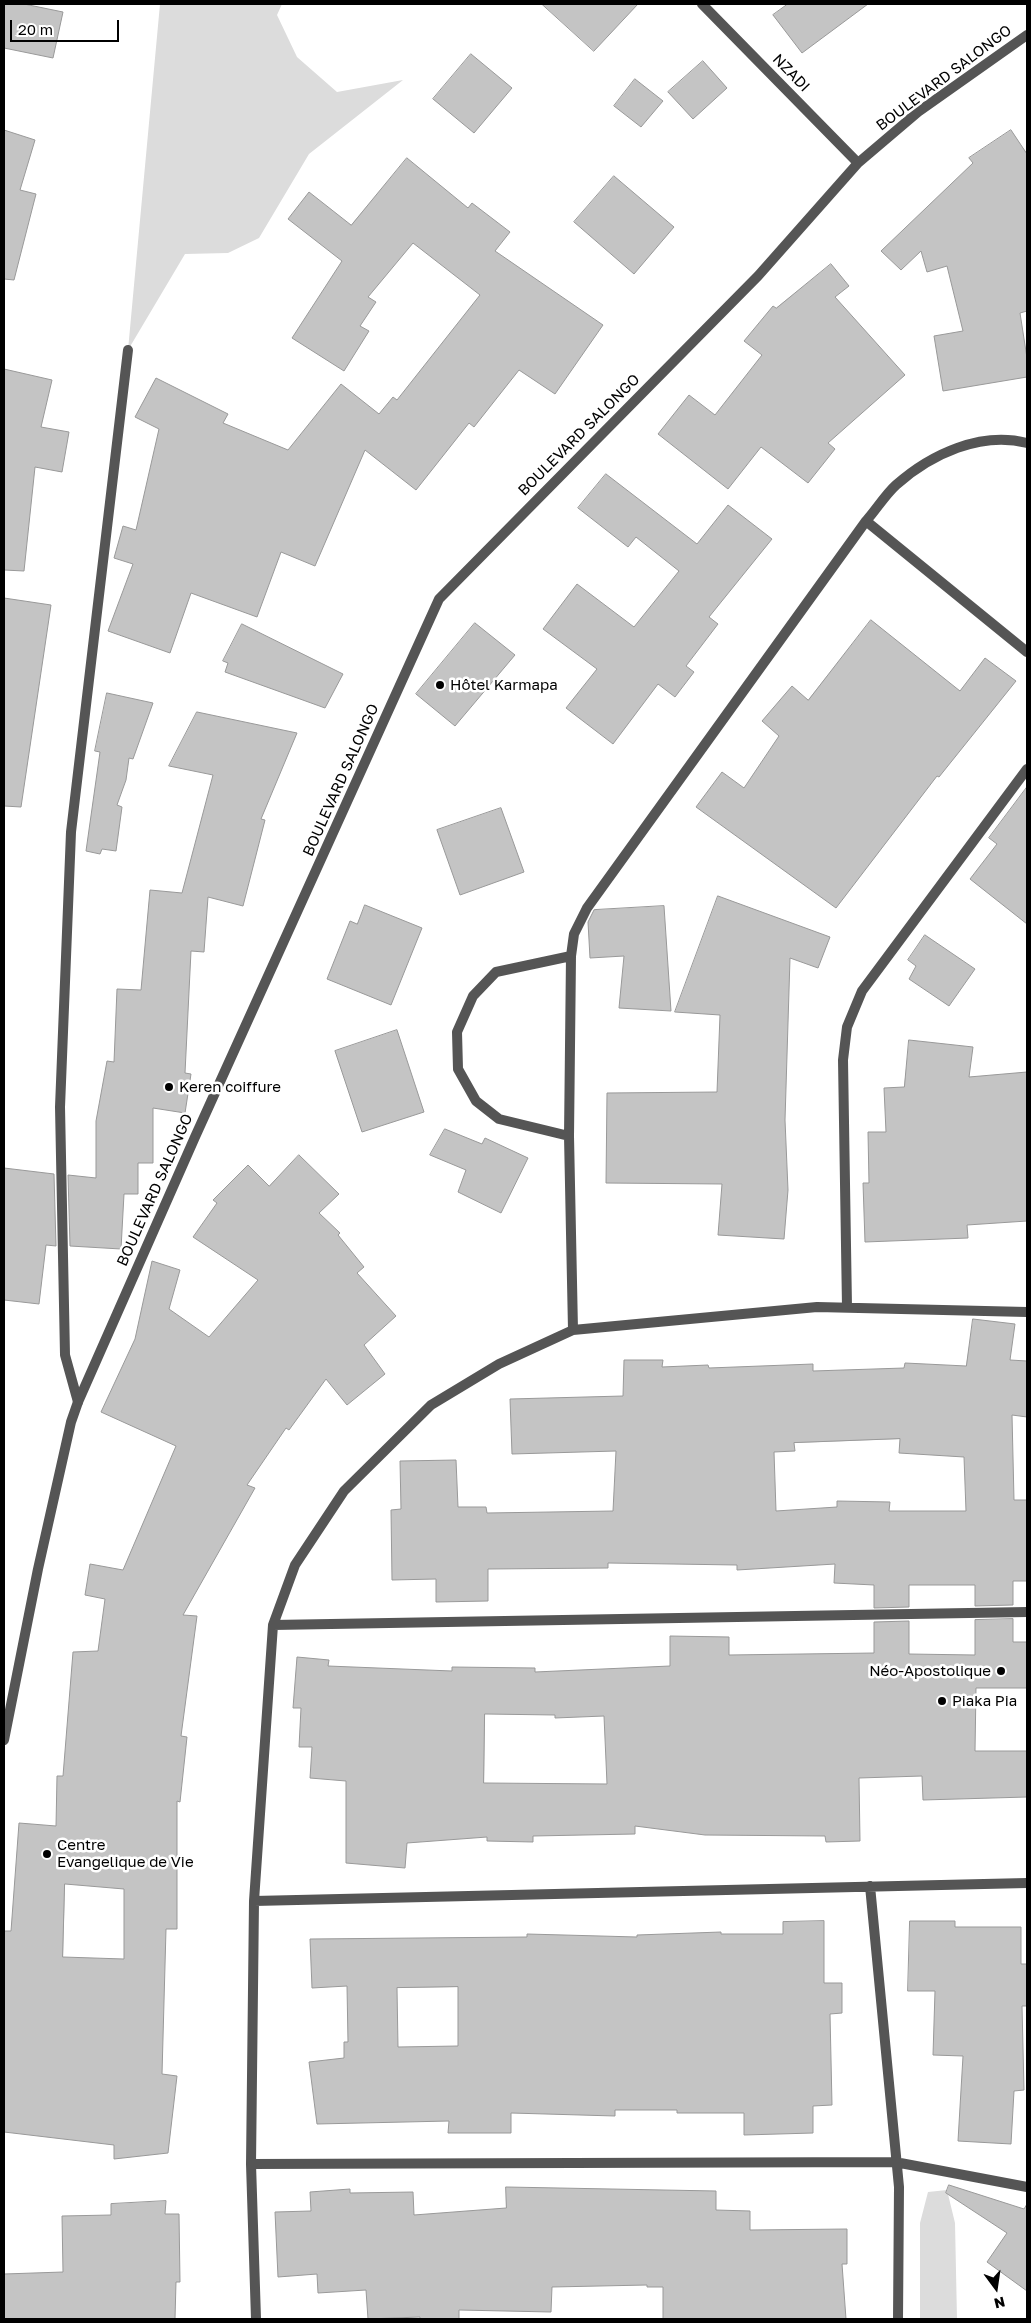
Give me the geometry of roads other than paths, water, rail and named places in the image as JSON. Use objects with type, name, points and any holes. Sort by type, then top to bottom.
[{"type":"street","name":"NZADI","points":[[702,4],[858,163]]},
{"type":"street","name":"BOULEVARD SALONGO","points":[[4,1740],[38,1569],[71,1422],[78,1402],[195,1137],[439,599],[758,276],[858,163],[918,112],[1027,35]]},
{"type":"street","points":[[78,1402],[65,1355],[60,1107],[70,842],[128,350]]},
{"type":"street","points":[[573,1330],[569,1136],[570,956],[574,934],[587,908],[866,521],[895,486],[927,462],[968,444],[1009,438],[1027,442]]},
{"type":"street","points":[[866,521],[1027,652]]},
{"type":"street","points":[[846,1308],[843,1060],[847,1027],[862,991],[1027,769]]},
{"type":"street","points":[[569,1136],[499,1119],[476,1101],[458,1068],[457,1032],[473,996],[496,972],[570,956]]},
{"type":"street","points":[[256,2319],[251,2164],[254,1901],[273,1625],[295,1565],[344,1491],[430,1405],[499,1364],[573,1330],[817,1307],[1027,1312]]},
{"type":"street","points":[[273,1625],[1027,1612]]},
{"type":"street","points":[[254,1901],[1027,1882]]},
{"type":"street","points":[[870,1886],[895,2162],[899,2187],[898,2319]]},
{"type":"street","points":[[251,2164],[895,2162],[1027,2187]]},
{"type":"place","name":"Hôtel Karmapa","points":[[440,685]]},
{"type":"place","name":"Keren coiffure","points":[[169,1087]]},
{"type":"place","name":"Néo-Apostolique","points":[[1001,1671]]},
{"type":"place","name":"Piaka Pia","points":[[942,1701]]},
{"type":"place","name":"Centre Evangelique de Vie","points":[[47,1854]]}]
